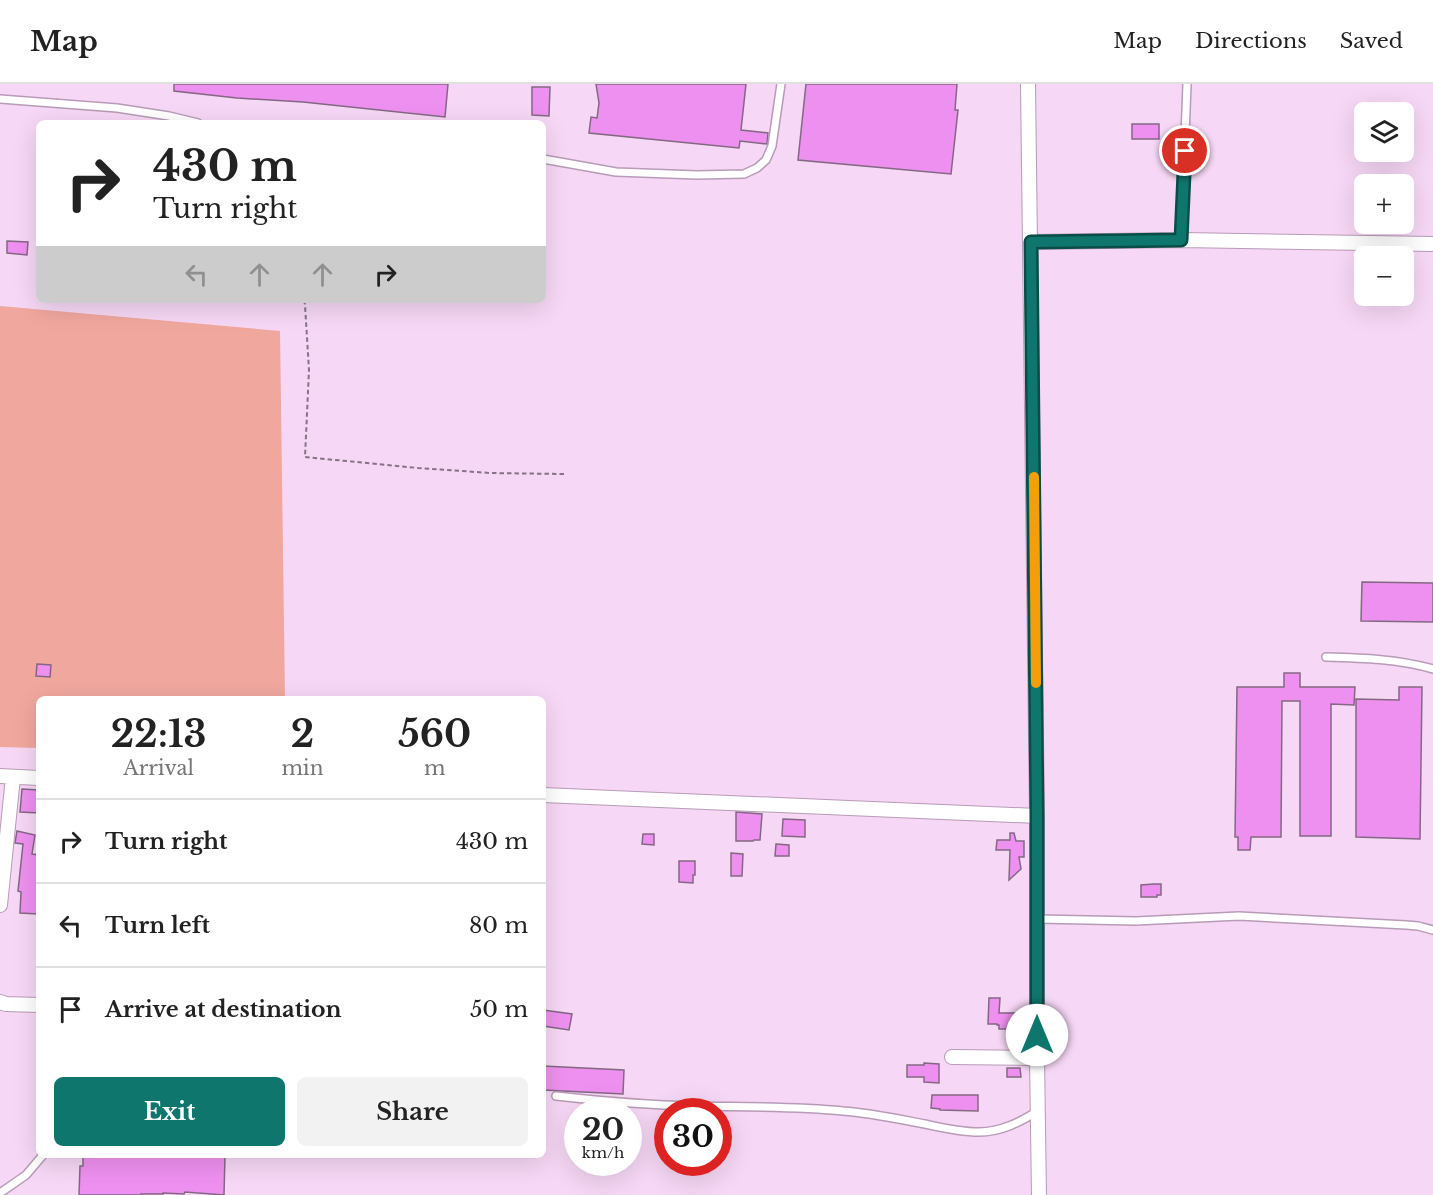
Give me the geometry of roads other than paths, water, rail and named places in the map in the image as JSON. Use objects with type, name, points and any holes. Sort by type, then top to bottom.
[{"type":"street","points":[[1028,84],[1039,1195]]},
{"type":"street","points":[[1031,242],[1181,240],[1433,244]]},
{"type":"street","points":[[0,905],[7,777],[36,778]]},
{"type":"street","points":[[546,795],[1037,816]]},
{"type":"street","points":[[0,1002],[36,1005]]},
{"type":"street","points":[[952,1057],[1037,1058]]},
{"type":"lane","points":[[546,159],[616,171],[697,175],[744,174],[757,168],[766,160],[772,146],[781,84]]},
{"type":"lane","points":[[1181,240],[1187,84]]},
{"type":"lane","points":[[0,99],[117,108],[186,120]]},
{"type":"lane","points":[[1326,657],[1393,660],[1433,669]]},
{"type":"lane","points":[[1038,919],[1136,921],[1257,916],[1406,925],[1433,930]]},
{"type":"lane","points":[[556,1096],[691,1106],[790,1107],[843,1111],[957,1131],[981,1132],[1002,1129],[1038,1111]]},
{"type":"lane","points":[[0,1193],[26,1175],[40,1158]]}]
